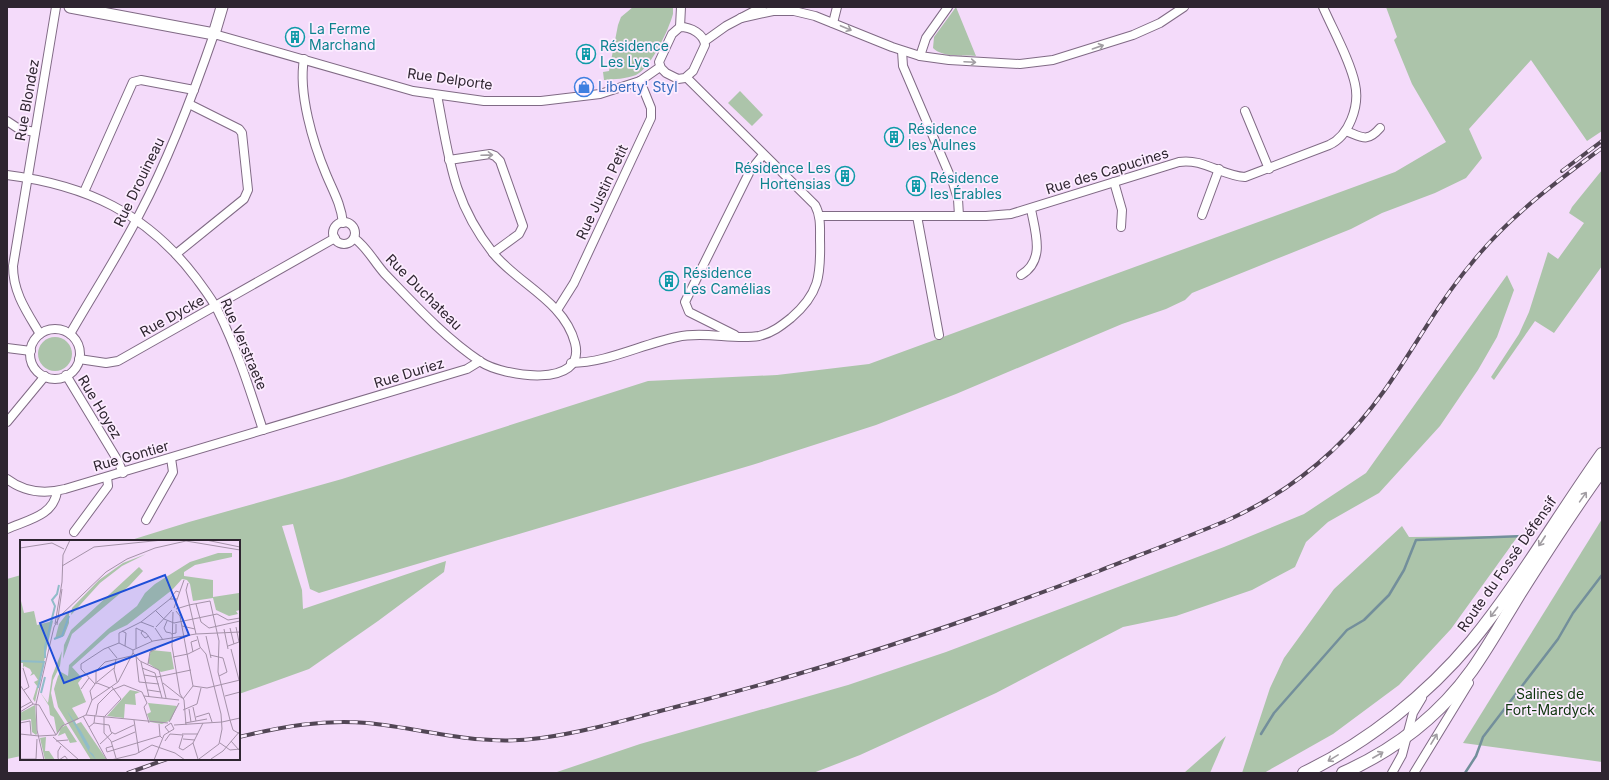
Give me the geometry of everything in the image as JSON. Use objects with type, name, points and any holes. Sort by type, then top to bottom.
[{"type":"main road","name":"Route du Fossé Défensif","points":[[1431,684],[1466,648],[1496,610],[1602,454]]},
{"type":"main road","name":"Route du Fossé Défensif","points":[[1343,773],[1376,757],[1408,736],[1444,704],[1459,687],[1477,662],[1546,553],[1602,470]]},
{"type":"main road","points":[[1304,773],[1328,761],[1369,734],[1431,684]]},
{"type":"street","name":"Rue Blondez","points":[[40,334],[18,296],[13,271],[13,257],[56,7]]},
{"type":"street","name":"Rue Delporte","points":[[70,7],[214,34],[405,89],[437,95],[493,101],[542,101],[600,94],[640,81],[660,67]]},
{"type":"street","points":[[214,34],[222,7]]},
{"type":"street","points":[[680,28],[681,7]]},
{"type":"street","points":[[705,41],[699,34],[687,28],[680,28],[672,34],[659,60],[660,67],[666,73],[676,78],[687,78],[693,72],[703,52],[705,41],[740,18],[762,7]]},
{"type":"street","points":[[833,23],[837,7]]},
{"type":"street","points":[[920,56],[926,38],[948,7]]},
{"type":"street","points":[[740,18],[766,12],[784,10],[804,13],[902,51],[920,56],[957,61],[1020,64],[1042,63],[1088,50],[1149,28],[1184,7]]},
{"type":"street","name":"Rue des Capucines","points":[[820,216],[999,215],[1031,209],[1114,182],[1184,162],[1200,163],[1233,175],[1245,177],[1334,143],[1346,131],[1354,111],[1356,90],[1352,74],[1323,7]]},
{"type":"street","name":"Rue Drouineau","points":[[70,334],[136,221],[165,162],[189,104],[214,34]]},
{"type":"street","points":[[902,51],[903,66],[955,188],[959,216]]},
{"type":"street","points":[[304,59],[303,75],[312,130],[326,173],[340,205],[343,223]]},
{"type":"street","points":[[571,363],[588,362],[679,336],[763,335],[779,328],[798,312],[815,290],[821,260],[820,216],[815,205],[807,194],[763,155],[687,78]]},
{"type":"street","points":[[84,192],[133,82],[140,80],[194,90]]},
{"type":"street","name":"Rue Justin Petit","points":[[557,310],[574,283],[651,118],[651,108],[640,81]]},
{"type":"street","points":[[437,95],[454,184],[465,209],[480,235],[493,253],[514,275],[557,310],[568,327],[575,343],[576,353],[571,363],[562,371],[544,376],[532,376],[493,368],[480,361]]},
{"type":"street","points":[[176,254],[244,198],[248,190],[244,138],[241,131],[189,104]]},
{"type":"street","points":[[1245,111],[1269,169]]},
{"type":"street","points":[[7,121],[19,129],[35,132]]},
{"type":"street","points":[[1346,131],[1367,138],[1373,136],[1380,128]]},
{"type":"street","points":[[449,160],[490,154],[495,156],[500,161],[523,226],[519,234],[493,253]]},
{"type":"street","points":[[738,336],[689,312],[685,304],[686,298],[750,171],[763,155]]},
{"type":"street","points":[[1202,215],[1219,170]]},
{"type":"street","name":"Rue Verstraete","points":[[7,175],[27,178],[84,192],[107,202],[136,221],[161,240],[176,254],[216,306],[248,385],[263,430]]},
{"type":"street","points":[[1114,182],[1122,210],[1121,227]]},
{"type":"street","points":[[1021,275],[1030,269],[1037,255],[1031,209]]},
{"type":"street","points":[[917,216],[939,335]]},
{"type":"street","points":[[343,223],[349,224],[354,229],[354,238],[345,244],[340,243],[335,238],[335,228],[343,223]]},
{"type":"street","name":"Rue Dycke","points":[[79,359],[106,363],[118,361],[335,238]]},
{"type":"street","name":"Rue Duchateau","points":[[354,238],[364,246],[379,267],[408,298],[449,336],[480,361]]},
{"type":"street","points":[[55,329],[70,334],[78,345],[79,359],[74,370],[66,375],[56,378],[45,376],[34,366],[31,350],[34,341],[40,334],[55,329]]},
{"type":"street","points":[[7,348],[31,350]]},
{"type":"street","name":"Rue Duriez","points":[[263,430],[470,368],[480,361]]},
{"type":"street","name":"Rue Hoyez","points":[[66,375],[118,461],[123,473]]},
{"type":"street","points":[[7,422],[45,376]]},
{"type":"street","name":"Rue Gontier","points":[[7,479],[20,487],[57,491],[123,473],[263,430]]},
{"type":"street","points":[[146,520],[172,474],[174,467],[171,458]]},
{"type":"street","points":[[74,532],[108,487],[109,482],[107,477]]},
{"type":"street","points":[[7,529],[49,510],[55,502],[57,491]]},
{"type":"street","name":"Route du Fossé Défensif","points":[[1414,773],[1457,700],[1493,647],[1546,553]]},
{"type":"street","name":"Route du Fossé Défensif","points":[[1392,773],[1402,755],[1413,713],[1431,684]]},
{"type":"green space","points":[[633,7],[673,7],[673,14],[668,29],[659,48],[648,65],[642,71],[636,75],[620,79],[604,80],[603,72],[609,71],[621,17]]},
{"type":"green space","points":[[956,7],[976,56],[948,55],[933,48],[934,37]]},
{"type":"green space","points":[[1386,7],[1602,7],[1602,131],[1587,141],[1531,60],[1469,129],[1482,158],[1466,178],[1435,193],[1382,213],[1351,229],[1192,293],[1185,300],[1166,309],[1122,324],[956,394],[876,425],[752,465],[319,593],[310,589],[293,524],[282,526],[302,590],[303,609],[446,561],[444,572],[378,621],[309,669],[240,694],[240,540],[131,540],[189,522],[342,479],[648,381],[777,375],[869,364],[1395,172],[1446,142],[1412,84],[1394,40],[1397,37]]},
{"type":"green space","points":[[740,91],[763,115],[752,126],[728,103]]},
{"type":"green space","points":[[1602,170],[1602,266],[1554,333],[1535,321],[1494,380],[1491,377],[1519,334],[1529,312],[1548,252],[1558,259],[1584,223],[1569,213],[1572,207]]},
{"type":"green space","points":[[1507,275],[1514,290],[1497,337],[1478,370],[1440,426],[1379,493],[1328,522],[1306,542],[1295,567],[1252,590],[1176,616],[1123,627],[996,693],[860,755],[813,773],[554,773],[640,744],[848,685],[946,652],[1224,547],[1304,514],[1366,473]]},
{"type":"green space","points":[[55,337],[67,342],[72,354],[67,366],[55,371],[43,366],[38,354],[43,342]]},
{"type":"green space","name":"Salines de Fort-Mardyck","points":[[1602,519],[1602,762],[1463,743]]},
{"type":"green space","points":[[1402,526],[1409,537],[1518,536],[1451,629],[1399,685],[1333,734],[1264,773],[1242,773],[1270,688],[1284,658],[1334,589]]},
{"type":"green space","points":[[20,575],[20,756],[7,759],[7,579]]},
{"type":"green space","points":[[1226,736],[1210,773],[1184,773]]},
{"type":"waterway","points":[[1261,734],[1274,713],[1347,630],[1364,620],[1389,595],[1404,570],[1416,540],[1524,536]]},
{"type":"waterway","points":[[1465,773],[1476,756],[1483,737],[1558,639],[1573,613],[1602,575]]},
{"type":"railway","points":[[1562,171],[1602,141]]},
{"type":"railway","points":[[240,737],[286,727],[334,722],[367,723],[474,739],[495,740],[541,738],[580,731],[747,688],[849,659],[949,626],[1049,590],[1228,520],[1274,496],[1295,482],[1333,450],[1351,432],[1384,391],[1448,294],[1485,247],[1516,216],[1567,174],[1602,148]]},
{"type":"railway","points":[[128,773],[164,760]]},
{"type":"place","name":"La Ferme Marchand","points":[[295,37]]},
{"type":"place","name":"Résidence Les Lys","points":[[586,54]]},
{"type":"place","name":"Liberty' Styl","points":[[584,87]]},
{"type":"place","name":"Résidence les Aulnes","points":[[894,137]]},
{"type":"place","name":"Résidence Les Hortensias","points":[[845,176]]},
{"type":"place","name":"Résidence les Érables","points":[[916,186]]},
{"type":"place","name":"Résidence Les Camélias","points":[[669,281]]}]
